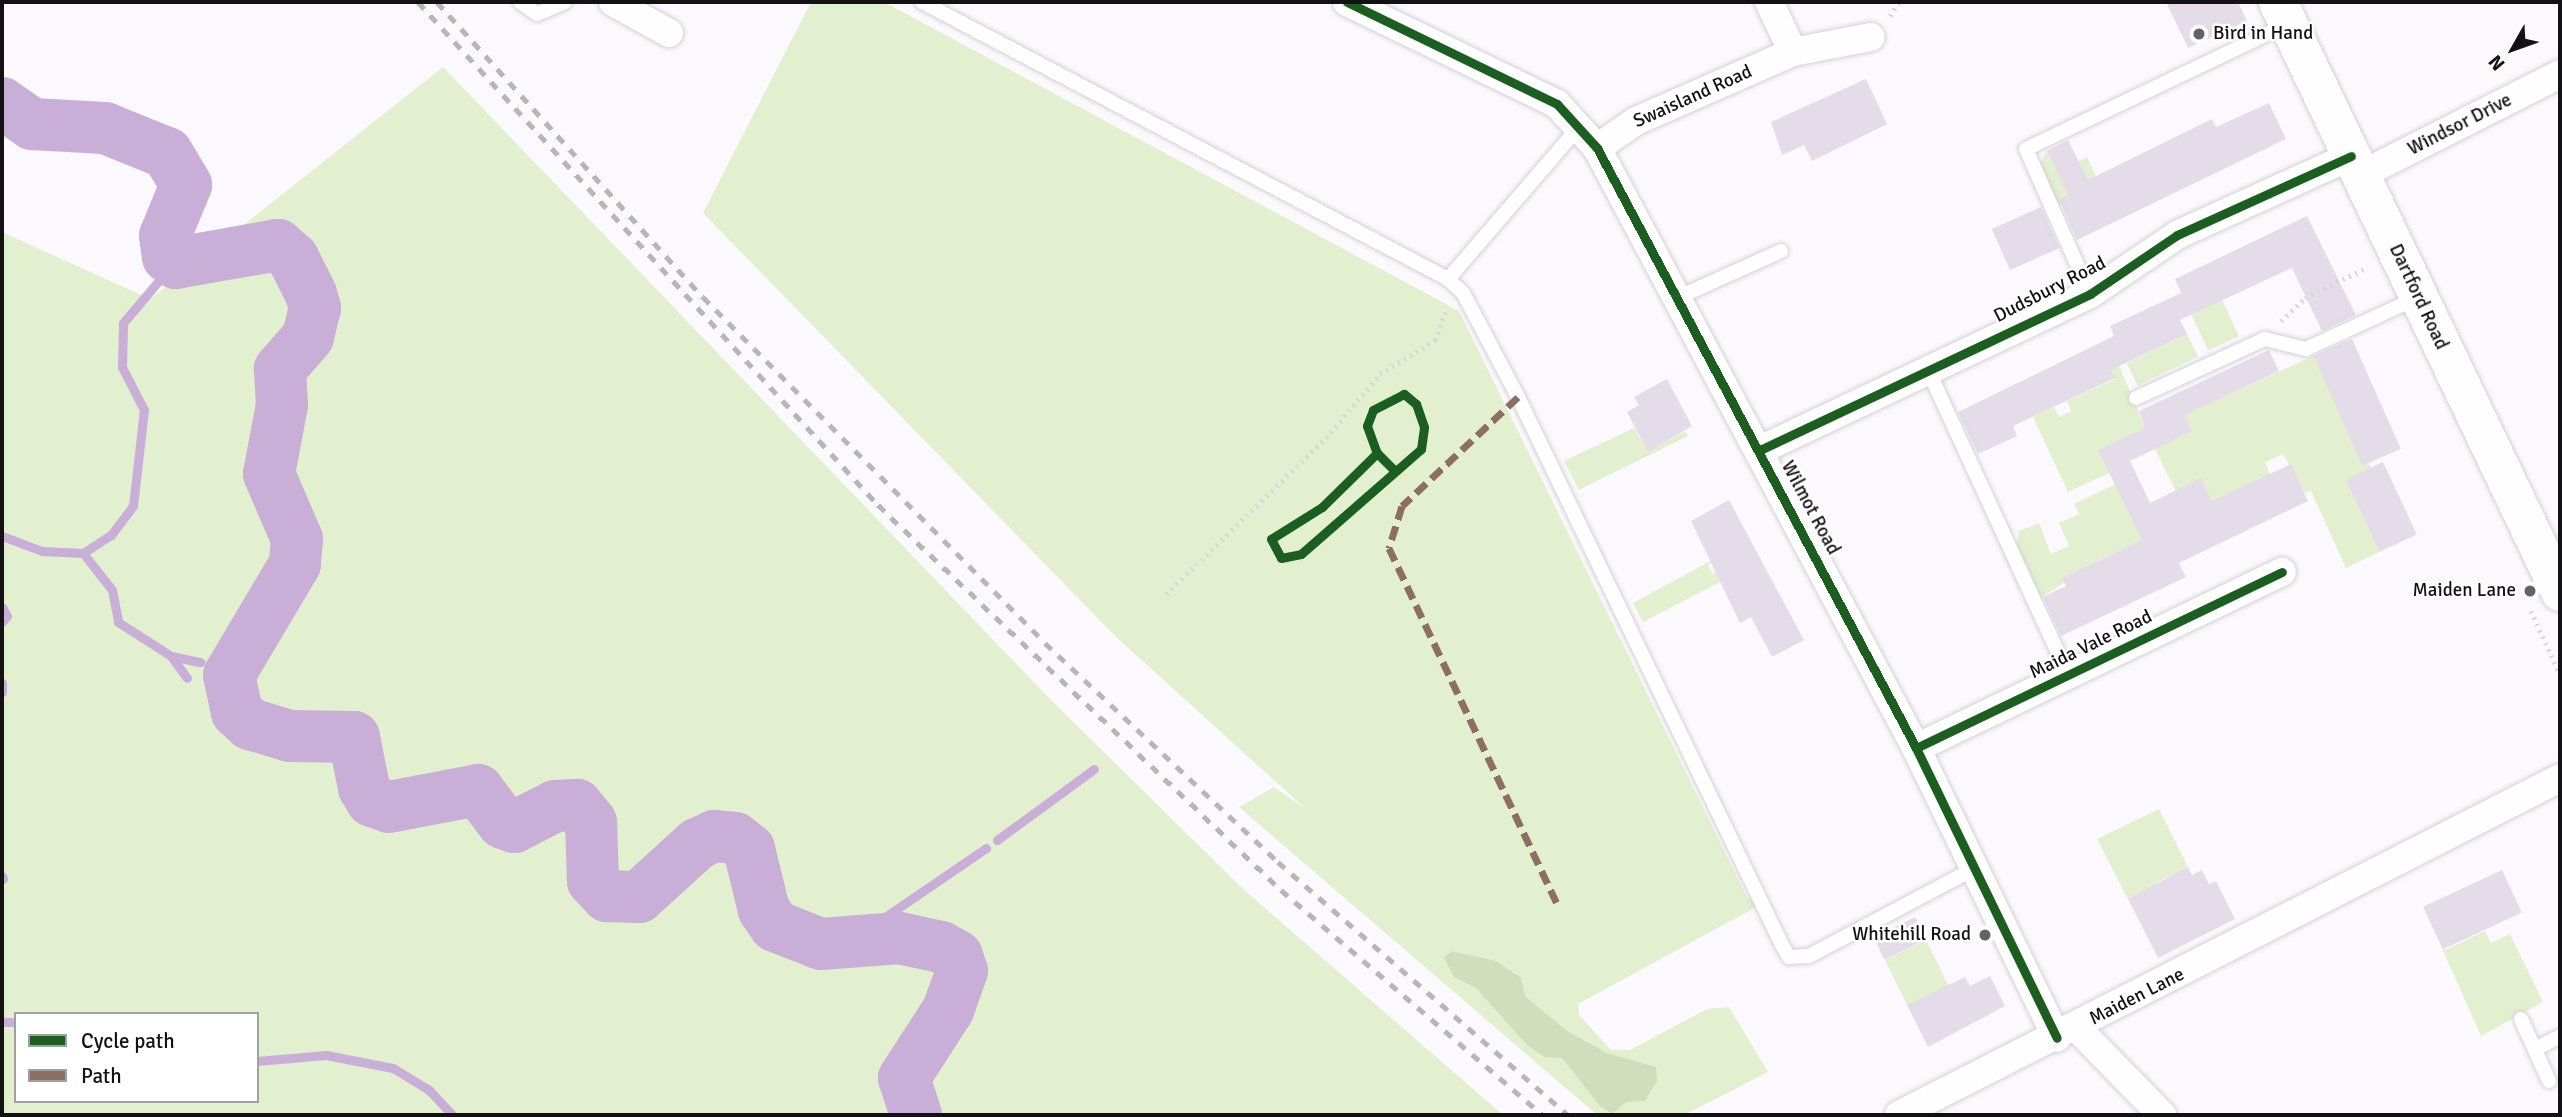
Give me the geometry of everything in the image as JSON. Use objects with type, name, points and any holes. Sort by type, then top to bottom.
[{"type":"main road","name":"Dartford Road","points":[[2283,13],[2356,166],[2403,305],[2560,592]]},
{"type":"street","points":[[613,2],[669,33]]},
{"type":"street","name":"Wilmot Road","points":[[1348,2],[1558,104],[1597,148],[1679,297],[1916,748],[1973,869],[2067,1033],[2162,1115]]},
{"type":"street","points":[[1769,2],[1793,52]]},
{"type":"street","name":"Swaisland Road","points":[[1597,148],[1636,121],[1793,52],[1871,37]]},
{"type":"street","name":"Windsor Drive","points":[[2356,166],[2560,74]]},
{"type":"street","name":"Dudsbury Road","points":[[1760,450],[2090,294],[2178,235],[2356,166]]},
{"type":"street","name":"Maida Vale Road","points":[[1916,748],[2282,572]]},
{"type":"street","name":"Maiden Lane","points":[[1899,1115],[2067,1033],[2560,778]]},
{"type":"lane","points":[[520,2],[537,14],[565,2]]},
{"type":"lane","points":[[922,2],[1448,279],[1463,293],[1789,957],[1809,956],[1973,869]]},
{"type":"lane","points":[[2090,294],[2026,149],[2283,13]]},
{"type":"lane","points":[[1448,279],[1578,128]]},
{"type":"lane","points":[[1679,297],[1781,251]]},
{"type":"lane","points":[[2136,398],[2274,338],[2306,349],[2403,305]]},
{"type":"lane","points":[[1928,370],[2069,676]]},
{"type":"lane","points":[[2521,1019],[2549,1081]]},
{"type":"lane","points":[[2535,1049],[2560,1036]]},
{"type":"path","points":[[2361,256],[2366,268],[2403,305]]},
{"type":"path","points":[[2274,338],[2305,298],[2366,268]]},
{"type":"path","points":[[1166,594],[1326,438],[1380,374],[1435,340],[1446,310],[1463,293]]},
{"type":"green space","points":[[811,2],[884,2],[1459,311],[1747,897],[1758,906],[1578,1004],[1579,1015],[1611,1050],[1630,1050],[1707,1009],[1729,1007],[1768,1072],[1684,1115],[1597,1115],[1239,807],[1274,787],[1307,810],[1116,637],[703,213]]},
{"type":"green space","points":[[443,67],[1050,699],[1243,889],[1503,1115],[2,1115],[2,232],[150,299]]},
{"type":"green space","points":[[2047,151],[2057,171],[2087,157],[2100,185],[2057,207],[2038,166]]},
{"type":"green space","points":[[2222,300],[2239,336],[2208,351],[2191,314]]},
{"type":"green space","points":[[2187,334],[2198,356],[2138,386],[2127,363]]},
{"type":"green space","points":[[2346,341],[2351,348],[2318,364],[2371,468],[2381,551],[2346,568],[2311,491],[2305,493],[2283,454],[2265,462],[2270,474],[2213,502],[2201,479],[2183,487],[2205,550],[2155,449],[2107,467],[2109,473],[2068,492],[2033,417],[2054,407],[2059,417],[2071,411],[2067,401],[2115,379],[2110,367],[2118,363],[2147,432]]},
{"type":"green space","points":[[1634,428],[1648,451],[1685,431],[1688,436],[1579,490],[1564,461]]},
{"type":"green space","points":[[2116,484],[2127,508],[2148,498],[2165,535],[2125,557],[2121,550],[2101,559],[2042,597],[2047,618],[2017,544],[2019,531],[2039,523],[2051,554],[2069,546],[2059,523],[2079,514],[2074,504]]},
{"type":"green space","points":[[1718,557],[1708,565],[1713,574],[1725,568],[1730,577],[1643,622],[1633,603]]},
{"type":"green space","points":[[2159,809],[2188,867],[2179,873],[2180,900],[2168,877],[2158,882],[2162,890],[2128,899],[2097,839]]},
{"type":"green space","points":[[2424,908],[2445,950],[2485,931],[2491,943],[2510,934],[2543,1002],[2481,1036]]},
{"type":"green space","points":[[1926,940],[1953,995],[1907,1005],[1885,960]]},
{"type":"green space","points":[[1451,951],[1496,961],[1521,978],[1525,996],[1567,1031],[1607,1053],[1656,1067],[1657,1081],[1645,1101],[1626,1102],[1612,1114],[1600,1106],[1562,1058],[1545,1057],[1528,1046],[1476,988],[1454,977],[1444,958]]},
{"type":"building","name":"Bird in Hand","points":[[2166,2],[2238,2],[2247,21],[2188,48]]},
{"type":"building","points":[[1866,79],[1887,124],[1812,161],[1804,145],[1782,155],[1771,122]]},
{"type":"building","points":[[2269,103],[2286,139],[2077,240],[2059,199],[2068,195],[2047,151],[2068,140],[2088,180],[2212,119],[2216,127]]},
{"type":"building","points":[[2041,207],[2059,248],[2010,270],[1992,229]]},
{"type":"building","points":[[2307,216],[2356,315],[2322,331],[2292,268],[2180,320],[2187,334],[2111,370],[2115,378],[2013,426],[2017,436],[1978,454],[1958,412],[2114,336],[2110,326],[2181,293],[2175,279]]},
{"type":"building","points":[[2352,339],[2401,449],[2362,466],[2314,356]]},
{"type":"building","points":[[2269,350],[2279,371],[2185,415],[2192,431],[2130,461],[2150,503],[2201,478],[2212,501],[2291,464],[2308,501],[2179,563],[2186,577],[2061,636],[2043,597],[2066,586],[2062,578],[2142,540],[2098,450],[2145,428],[2139,411]]},
{"type":"building","points":[[1667,379],[1692,426],[1648,452],[1627,412],[1639,405],[1634,397]]},
{"type":"building","points":[[2383,462],[2417,535],[2380,552],[2346,479]]},
{"type":"building","points":[[1729,500],[1804,640],[1772,657],[1751,617],[1740,623],[1691,521]]},
{"type":"building","points":[[2188,867],[2192,875],[2202,870],[2209,884],[2216,881],[2235,919],[2158,958],[2128,899]]},
{"type":"building","points":[[2502,870],[2522,913],[2443,949],[2423,907]]},
{"type":"building","points":[[1915,917],[1926,939],[1885,960],[1874,937]]},
{"type":"building","points":[[1990,976],[2005,1006],[1928,1047],[1907,1005],[1965,977],[1970,986]]},
{"type":"waterway","points":[[2,103],[32,124],[105,128],[167,153],[186,185],[165,236],[168,257],[176,263],[278,245],[293,258],[311,294],[315,308],[308,337],[280,369],[282,405],[269,474],[297,539],[295,564],[229,675],[237,712],[250,724],[290,736],[354,737],[364,788],[372,801],[389,807],[478,790],[503,823],[514,827],[555,806],[577,805],[591,822],[593,881],[607,896],[639,897],[697,844],[714,836],[735,838],[749,849],[764,910],[775,926],[821,944],[899,938],[941,947],[957,956],[962,971],[948,1010],[904,1078],[916,1115]]},
{"type":"waterway","points":[[2,536],[42,551],[83,553],[111,535],[133,506],[144,410],[122,367],[123,323],[161,278]]},
{"type":"waterway","points":[[83,553],[112,590],[118,622],[171,656],[187,678]]},
{"type":"waterway","points":[[2,607],[7,616],[2,622]]},
{"type":"waterway","points":[[171,656],[200,662]]},
{"type":"waterway","points":[[2,683],[2,692]]},
{"type":"waterway","points":[[997,840],[1094,769]]},
{"type":"waterway","points":[[844,945],[986,848]]},
{"type":"waterway","points":[[2,1022],[14,1022]]},
{"type":"waterway","points":[[259,1061],[326,1055],[393,1068],[429,1090],[452,1115]]},
{"type":"railway","points":[[418,2],[878,505],[1281,890],[1543,1115]]},
{"type":"railway","points":[[437,2],[703,297],[1045,643],[1278,862],[1568,1115]]},
{"type":"marked path","points":[[1518,397],[1402,506],[1389,548],[1557,904]]},
{"type":"cycle path","points":[[1347,2],[1557,104],[1597,148],[1916,748],[2057,1038]]},
{"type":"cycle path","points":[[1760,450],[2090,294],[2177,235],[2351,156]]},
{"type":"cycle path","points":[[1377,453],[1322,507],[1271,539],[1281,558],[1301,554],[1421,449],[1424,427],[1416,404],[1404,394],[1373,410],[1367,426],[1377,453],[1394,470]]},
{"type":"cycle path","points":[[1916,748],[2282,572]]},
{"type":"place","name":"Bird in Hand","points":[[2199,34]]},
{"type":"place","name":"Maiden Lane","points":[[2530,591]]},
{"type":"place","name":"Whitehill Road","points":[[1985,935]]}]
